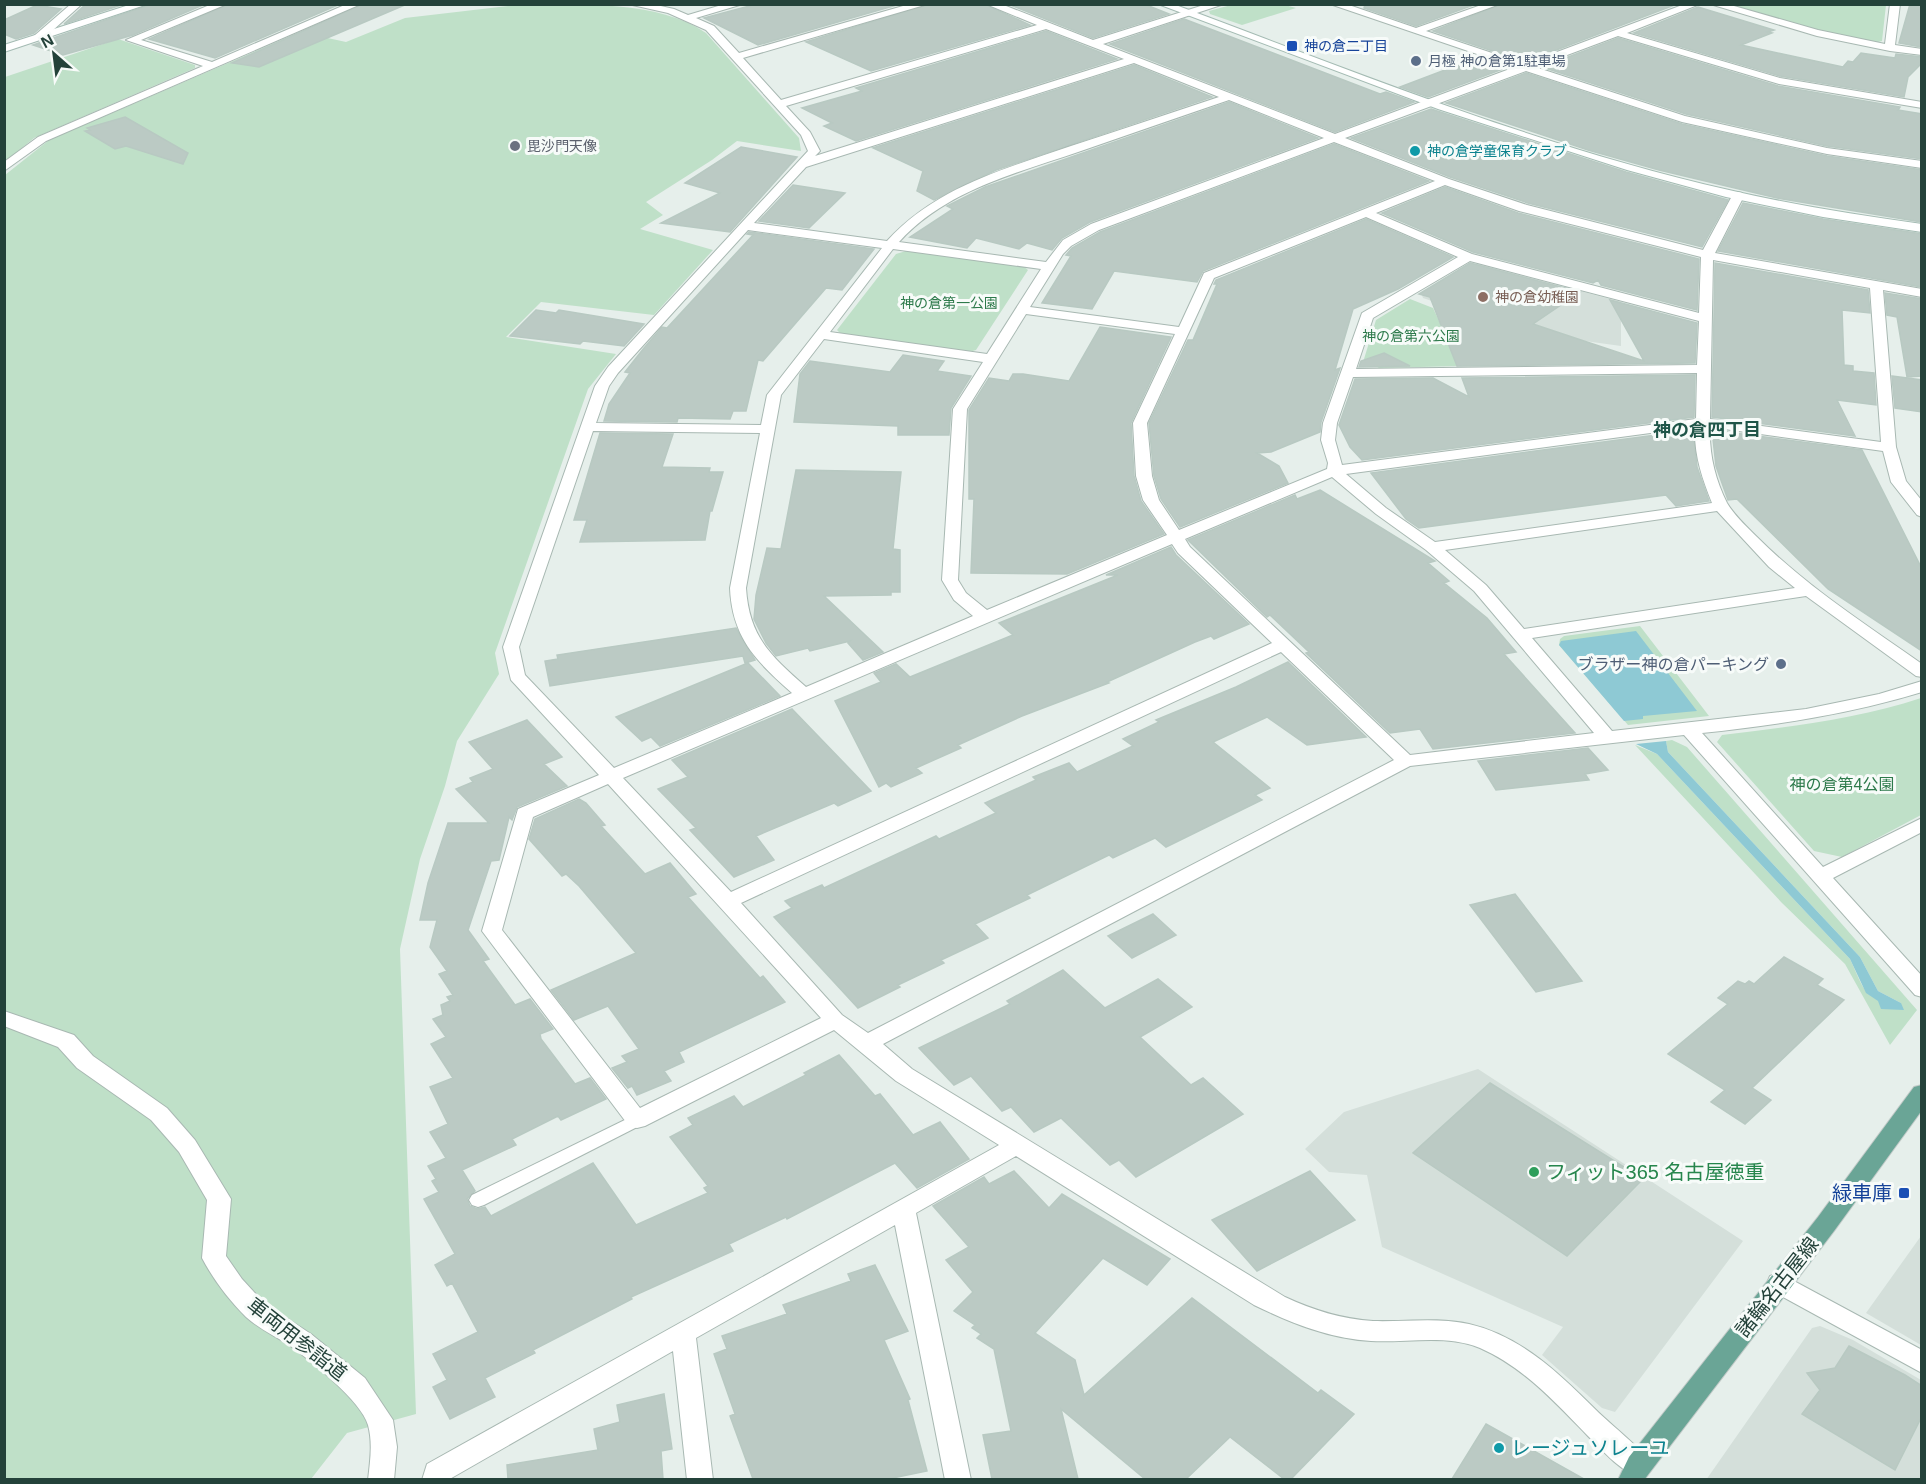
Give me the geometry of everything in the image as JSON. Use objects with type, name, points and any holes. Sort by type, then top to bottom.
[{"type":"main road","name":"諸輪名古屋線","points":[[1634,1472],[1826,1224],[1922,1093]]},
{"type":"street","points":[[38,38],[77,4]]},
{"type":"street","points":[[4,49],[143,4]]},
{"type":"street","points":[[210,65],[131,40],[222,4]]},
{"type":"street","points":[[4,168],[42,139],[356,4]]},
{"type":"street","points":[[633,4],[671,11],[690,17],[710,28],[780,104],[813,144],[814,151],[613,370],[602,386],[511,647],[517,676],[728,901],[835,1020],[867,1043],[904,1075],[1263,1298],[1312,1321],[1344,1329],[1369,1331],[1439,1330],[1483,1338],[1516,1354],[1543,1375],[1605,1437],[1634,1472]]},
{"type":"street","points":[[690,17],[738,4]]},
{"type":"street","points":[[737,57],[923,4]]},
{"type":"street","points":[[991,4],[1334,138],[1522,208],[1707,255],[1922,293]]},
{"type":"street","points":[[1163,4],[1595,159],[1738,196],[1922,228]]},
{"type":"street","points":[[1092,44],[1219,4]]},
{"type":"street","points":[[1335,4],[1640,107],[1731,131],[1827,151],[1922,165]]},
{"type":"street","points":[[1416,32],[1495,4]]},
{"type":"street","points":[[985,617],[962,601],[954,590],[949,571],[960,409],[1048,266],[1066,243],[1085,231],[1695,4]]},
{"type":"street","points":[[1715,4],[1822,35],[1922,52]]},
{"type":"street","points":[[1890,48],[1895,4]]},
{"type":"street","points":[[780,104],[1045,26]]},
{"type":"street","points":[[1618,33],[1779,81],[1922,105]]},
{"type":"street","points":[[803,164],[1133,60]]},
{"type":"street","points":[[804,694],[750,640],[741,623],[737,608],[738,588],[774,395],[891,244],[931,207],[963,189],[1228,97]]},
{"type":"street","points":[[1406,761],[1184,550],[1151,500],[1144,476],[1140,423],[1209,276],[1446,181]]},
{"type":"street","points":[[1738,196],[1707,255],[1702,447],[1709,477],[1721,506],[1775,564],[1922,672]]},
{"type":"street","points":[[1366,213],[1468,257],[1704,318]]},
{"type":"street","points":[[746,226],[1048,266]]},
{"type":"street","points":[[1334,471],[1335,463],[1328,440],[1329,432],[1346,373],[1367,316],[1468,257]]},
{"type":"street","points":[[1876,285],[1889,447],[1899,482],[1922,512]]},
{"type":"street","points":[[1023,310],[1182,331]]},
{"type":"street","points":[[822,335],[991,359]]},
{"type":"street","points":[[1346,373],[1704,369]]},
{"type":"street","points":[[835,1020],[637,1120],[492,931],[525,813],[1334,471],[1703,422],[1889,447]]},
{"type":"street","points":[[587,427],[768,429]]},
{"type":"street","points":[[1334,471],[1381,511],[1432,547],[1480,588],[1607,737]]},
{"type":"street","points":[[1432,547],[1721,506]]},
{"type":"street","points":[[1519,635],[1809,591]]},
{"type":"street","points":[[728,901],[1284,644]]},
{"type":"street","points":[[867,1043],[1406,761],[1805,715],[1876,702],[1922,686]]},
{"type":"street","points":[[1688,728],[1922,990]]},
{"type":"street","points":[[1820,876],[1922,824]]},
{"type":"street","name":"車両用参詣道","points":[[4,1018],[66,1041],[85,1062],[159,1114],[187,1146],[219,1199],[214,1258],[233,1286],[256,1311],[302,1341],[356,1386],[380,1420],[384,1447],[381,1479]]},
{"type":"street","points":[[435,1479],[436,1472],[1017,1145]]},
{"type":"street","points":[[904,1210],[958,1479]]},
{"type":"street","points":[[1779,1283],[1922,1363]]},
{"type":"street","points":[[683,1334],[700,1479]]},
{"type":"lane","points":[[478,1200],[637,1120]]},
{"type":"shaded area","points":[[1479,264],[1621,302],[1621,346],[1527,333],[1423,298],[1421,293],[1469,265]]},
{"type":"shaded area","points":[[1478,1069],[1743,1241],[1615,1412],[1602,1408],[1542,1355],[1563,1327],[1382,1247],[1367,1175],[1329,1172],[1305,1149],[1344,1112]]},
{"type":"shaded area","points":[[1921,1236],[1921,1345],[1866,1313]]},
{"type":"shaded area","points":[[1820,1326],[1853,1340],[1921,1380],[1921,1479],[1706,1480],[1812,1328]]},
{"type":"green space","points":[[525,4],[618,6],[666,15],[687,22],[706,33],[799,138],[801,151],[737,141],[712,160],[646,202],[663,215],[640,229],[713,250],[654,315],[541,302],[506,337],[616,354],[588,389],[495,653],[499,674],[457,741],[445,786],[420,859],[400,949],[416,1414],[347,1433],[311,1479],[5,1480],[5,175],[49,140],[300,32],[346,42],[405,18]]},
{"type":"green space","points":[[1231,5],[1285,5],[1296,8],[1242,25],[1210,14],[1209,11]]},
{"type":"green space","points":[[1727,5],[1886,5],[1882,41],[1874,43],[1822,32]]},
{"type":"green space","points":[[118,39],[195,65],[195,68],[34,138],[5,162],[5,77]]},
{"type":"green space","name":"神の倉第一公園","points":[[906,251],[1023,266],[1028,270],[976,350],[966,353],[842,335],[837,330],[896,254]]},
{"type":"green space","name":"神の倉第六公園","points":[[1410,299],[1433,308],[1460,366],[1379,368],[1364,359],[1376,320]]},
{"type":"green space","points":[[1640,626],[1709,716],[1628,725],[1559,645],[1560,639],[1564,636]]},
{"type":"green space","name":"神の倉第4公園","points":[[1921,698],[1921,815],[1842,857],[1814,851],[1717,742],[1722,735],[1848,717]]},
{"type":"green space","points":[[1672,740],[1687,747],[1917,1010],[1890,1045],[1845,964],[1782,903],[1635,745],[1657,754],[1850,959],[1867,992],[1879,999],[1901,1003],[1878,991],[1860,957],[1668,752],[1666,741]]},
{"type":"water","points":[[1636,631],[1697,711],[1643,716],[1643,719],[1624,721],[1559,645],[1561,641]]},
{"type":"water","points":[[1666,741],[1668,752],[1860,957],[1878,991],[1901,1003],[1904,1010],[1881,1009],[1878,1001],[1866,993],[1850,959],[1657,754],[1636,744]]},
{"type":"building","points":[[152,4],[205,4],[133,35],[63,55],[33,45]]},
{"type":"building","points":[[229,4],[340,4],[215,58],[149,39]]},
{"type":"building","points":[[363,4],[407,4],[259,67],[232,63]]},
{"type":"building","points":[[757,4],[900,4],[758,45],[704,18]]},
{"type":"building","points":[[930,4],[984,4],[1030,25],[871,71],[806,42]]},
{"type":"building","points":[[1008,4],[1144,4],[1169,14],[1093,38]]},
{"type":"building","points":[[1365,4],[1476,4],[1416,26],[1364,8]]},
{"type":"building","points":[[1502,4],[1677,4],[1525,62],[1433,31]]},
{"type":"building","points":[[1910,4],[1922,4],[1922,47],[1899,43]]},
{"type":"building","points":[[37,5],[61,9],[34,33],[16,39],[4,34],[4,20]]},
{"type":"building","points":[[85,5],[121,5],[64,24]]},
{"type":"building","points":[[1698,7],[1774,30],[1768,32],[1772,33],[1741,45],[1843,67],[1848,61],[1853,62],[1861,53],[1895,58],[1896,54],[1922,57],[1922,63],[1908,77],[1904,97],[1780,76],[1634,33]]},
{"type":"building","points":[[1184,19],[1380,94],[1386,92],[1414,102],[1335,132],[1110,44]]},
{"type":"building","points":[[1046,31],[1117,59],[856,141],[824,126],[832,123],[802,108],[862,91],[856,88]]},
{"type":"building","points":[[1618,38],[1778,86],[1900,107],[1898,110],[1922,114],[1922,159],[1827,146],[1686,114],[1542,67]]},
{"type":"building","points":[[1479,57],[1508,67],[1428,97],[1400,87]]},
{"type":"building","points":[[1134,65],[1212,97],[996,170],[934,200],[917,191],[923,171],[873,148]]},
{"type":"building","points":[[1526,73],[1682,124],[1827,156],[1922,170],[1922,222],[1777,198],[1659,170],[1588,150],[1446,103]]},
{"type":"building","points":[[1229,102],[1318,138],[1090,222],[1062,238],[1052,250],[1027,243],[1019,249],[976,238],[967,248],[910,237],[953,209],[947,206],[985,187]]},
{"type":"building","points":[[1431,109],[1626,172],[1728,200],[1702,247],[1528,203],[1450,177],[1351,138]]},
{"type":"building","points":[[125,117],[188,153],[183,164],[126,146],[115,149],[85,131],[90,130],[87,128]]},
{"type":"building","points":[[1334,144],[1429,181],[1203,271],[1197,282],[1114,271],[1092,309],[1042,303],[1071,256],[1066,255],[1072,248],[1100,232]]},
{"type":"building","points":[[741,147],[797,157],[730,232],[661,223],[720,193],[685,183]]},
{"type":"building","points":[[793,185],[845,193],[809,228],[759,221]]},
{"type":"building","points":[[1445,187],[1518,213],[1699,259],[1697,310],[1601,285],[1598,280],[1593,283],[1473,252],[1382,213]]},
{"type":"building","points":[[1743,203],[1823,219],[1922,234],[1922,287],[1718,251]]},
{"type":"building","points":[[1366,219],[1453,257],[1398,289],[1353,309],[1335,370],[1340,368],[1321,422],[1320,432],[1271,452],[1257,453],[1279,466],[1288,483],[1180,527],[1161,499],[1154,476],[1149,423],[1188,340],[1193,340],[1217,284],[1214,284],[1216,280]]},
{"type":"building","points":[[749,232],[874,249],[842,290],[826,288],[763,361],[758,360],[746,411],[733,411],[730,419],[678,418],[677,422],[604,421],[609,404],[630,373],[625,372],[662,327],[667,328],[753,235],[747,234]]},
{"type":"building","points":[[1470,263],[1580,292],[1533,324],[1644,361],[1610,300],[1697,323],[1695,363],[1457,366],[1430,297],[1419,294]]},
{"type":"building","points":[[1715,263],[1868,290],[1870,313],[1842,310],[1844,365],[1853,366],[1853,371],[1874,373],[1876,405],[1837,400],[1855,436],[1712,417]]},
{"type":"building","points":[[1885,293],[1922,299],[1922,376],[1907,377],[1897,317],[1887,315]]},
{"type":"building","points":[[536,310],[556,313],[559,310],[644,324],[624,346],[583,341],[580,344],[510,336]]},
{"type":"building","points":[[1100,327],[1171,337],[1131,423],[1134,476],[1141,501],[1164,534],[1067,574],[971,573],[974,499],[969,499],[969,410],[989,378],[1009,381],[1013,374],[1023,374],[1069,381]]},
{"type":"building","points":[[1384,353],[1410,366],[1359,367],[1361,361]]},
{"type":"building","points":[[903,355],[944,361],[937,371],[971,376],[951,408],[949,435],[898,435],[898,426],[794,422],[800,374],[810,361],[890,372]]},
{"type":"building","points":[[1695,375],[1694,417],[1362,460],[1350,447],[1339,425],[1355,379],[1433,378],[1469,397],[1462,378]]},
{"type":"building","points":[[1892,376],[1922,380],[1922,412],[1895,408]]},
{"type":"building","points":[[1693,430],[1697,467],[1709,501],[1676,506],[1666,495],[1419,528],[1406,519],[1371,473]]},
{"type":"building","points":[[1712,430],[1862,450],[1922,569],[1922,651],[1828,589],[1737,499],[1728,500],[1716,466]]},
{"type":"building","points":[[600,433],[673,434],[662,467],[710,468],[709,472],[723,472],[712,511],[710,511],[705,540],[580,542],[587,520],[574,520]]},
{"type":"building","points":[[796,470],[901,472],[893,549],[900,550],[900,592],[891,592],[891,595],[824,596],[883,652],[863,660],[848,643],[850,641],[810,651],[808,648],[776,656],[766,643],[754,619],[756,595],[767,548],[781,549]]},
{"type":"building","points":[[1320,490],[1435,561],[1428,563],[1449,581],[1444,583],[1487,618],[1516,652],[1504,654],[1575,733],[1433,749],[1420,729],[1390,733],[1306,653],[1309,652],[1270,615],[1267,617],[1188,540],[1295,495],[1297,499]]},
{"type":"building","points":[[1171,547],[1176,555],[1249,624],[1214,639],[1211,636],[1195,642],[1107,682],[1109,683],[1022,716],[958,745],[961,748],[916,768],[922,773],[891,787],[886,783],[879,787],[835,701],[881,682],[874,673],[896,664],[910,677],[1013,635],[999,623],[1118,575],[1106,575]]},
{"type":"building","points":[[736,628],[755,660],[745,663],[743,656],[550,686],[545,661],[558,659],[557,655]]},
{"type":"building","points":[[1288,662],[1366,737],[1307,745],[1267,717],[1213,742],[1270,788],[1255,795],[1262,800],[1166,847],[1155,838],[1113,858],[1109,855],[1027,895],[1030,898],[975,924],[988,938],[941,960],[944,963],[898,985],[900,987],[858,1008],[774,917],[792,908],[785,901],[822,885],[824,888],[936,836],[939,839],[996,813],[985,803],[1036,780],[1033,777],[1069,763],[1077,772],[1133,746],[1123,739],[1159,722],[1156,720],[1236,687]]},
{"type":"building","points":[[748,663],[780,696],[660,746],[651,737],[642,741],[616,717]]},
{"type":"building","points":[[792,709],[871,791],[838,806],[834,803],[756,836],[774,860],[734,877],[690,830],[696,828],[658,789],[688,777],[672,760]]},
{"type":"building","points":[[527,720],[562,757],[544,764],[567,786],[517,807],[512,820],[509,817],[499,860],[491,861],[468,930],[489,959],[483,961],[515,1005],[530,999],[553,1029],[540,1034],[541,1039],[575,1084],[590,1078],[606,1099],[561,1120],[558,1116],[512,1139],[516,1145],[462,1170],[475,1191],[467,1199],[470,1206],[477,1209],[485,1207],[491,1216],[593,1163],[636,1225],[708,1193],[704,1188],[708,1186],[670,1137],[693,1125],[688,1118],[734,1096],[743,1107],[806,1075],[804,1073],[839,1055],[875,1096],[880,1094],[913,1135],[940,1122],[969,1159],[917,1188],[895,1163],[787,1219],[786,1217],[729,1244],[733,1251],[631,1297],[632,1299],[533,1350],[535,1353],[485,1378],[495,1397],[450,1419],[433,1387],[447,1380],[433,1354],[478,1332],[452,1283],[447,1286],[435,1265],[455,1254],[424,1199],[439,1192],[432,1181],[436,1179],[428,1166],[446,1158],[430,1132],[448,1124],[430,1087],[453,1078],[431,1044],[446,1037],[433,1019],[443,1015],[441,1005],[450,1001],[447,997],[453,995],[439,974],[447,971],[430,947],[437,920],[420,920],[428,883],[448,823],[489,823],[456,789],[473,782],[470,778],[493,769],[469,742]]},
{"type":"building","points":[[1588,748],[1608,770],[1585,774],[1589,780],[1496,790],[1478,761]]},
{"type":"building","points":[[579,799],[586,803],[605,825],[601,826],[645,874],[670,863],[696,894],[688,897],[760,978],[763,976],[785,1002],[679,1052],[684,1062],[664,1071],[671,1081],[637,1095],[632,1086],[628,1088],[612,1068],[627,1062],[622,1056],[639,1049],[608,1006],[574,1020],[551,990],[636,953],[579,886],[566,874],[562,876],[529,839],[535,819]]},
{"type":"building","points":[[1515,894],[1582,981],[1536,992],[1470,905]]},
{"type":"building","points":[[1153,914],[1176,935],[1132,958],[1108,936]]},
{"type":"building","points":[[1784,957],[1823,979],[1817,985],[1844,1000],[1752,1088],[1771,1100],[1745,1124],[1711,1102],[1725,1090],[1668,1054],[1728,1004],[1718,998],[1738,981],[1745,984],[1749,981],[1754,984]]},
{"type":"building","points":[[1063,970],[1105,1008],[1158,979],[1192,1007],[1140,1037],[1191,1085],[1203,1078],[1243,1114],[1136,1177],[1119,1160],[1110,1165],[1061,1118],[1034,1132],[1011,1107],[1002,1111],[971,1076],[954,1085],[919,1048],[1010,1004],[1007,1001]]},
{"type":"building","points":[[1490,1083],[1643,1179],[1567,1256],[1413,1153]]},
{"type":"building","points":[[1014,1171],[1049,1208],[1062,1194],[1170,1259],[1147,1285],[1103,1258],[1035,1333],[1075,1360],[1084,1395],[1192,1298],[1318,1393],[1321,1390],[1354,1414],[1291,1479],[1284,1479],[1230,1437],[1186,1479],[1145,1479],[1061,1409],[1078,1479],[992,1479],[983,1435],[1011,1431],[994,1349],[977,1338],[981,1334],[972,1328],[975,1325],[954,1311],[973,1292],[946,1260],[969,1247],[933,1206],[984,1177],[989,1184]]},
{"type":"building","points":[[1310,1171],[1355,1220],[1257,1271],[1212,1220]]},
{"type":"building","points":[[875,1265],[908,1331],[884,1340],[910,1399],[908,1400],[927,1471],[888,1479],[753,1479],[730,1416],[735,1414],[714,1354],[727,1349],[722,1336],[787,1314],[783,1305],[851,1281],[848,1274]]},
{"type":"building","points":[[1849,1346],[1922,1386],[1922,1416],[1895,1470],[1802,1414],[1820,1390],[1807,1373],[1835,1368]]},
{"type":"building","points":[[664,1394],[672,1449],[661,1451],[663,1479],[508,1479],[507,1465],[598,1450],[594,1429],[620,1422],[617,1405]]},
{"type":"building","name":"レージュソレーユ","points":[[1486,1424],[1584,1479],[1452,1479]]},
{"type":"place","name":"神の倉二丁目","points":[[1292,46]]},
{"type":"place","name":"月極 神の倉第1駐車場","points":[[1416,61]]},
{"type":"place","name":"毘沙門天像","points":[[515,146]]},
{"type":"place","name":"神の倉学童保育クラブ","points":[[1415,151]]},
{"type":"place","name":"神の倉幼稚園","points":[[1483,297]]},
{"type":"place","name":"ブラザー神の倉パーキング","points":[[1781,664]]},
{"type":"place","name":"フィット365 名古屋徳重","points":[[1534,1172]]},
{"type":"place","name":"緑車庫","points":[[1904,1193]]},
{"type":"place","name":"レージュソレーユ","points":[[1499,1448]]},
{"type":"district","name":"神の倉四丁目","points":[[1707,430]]}]
